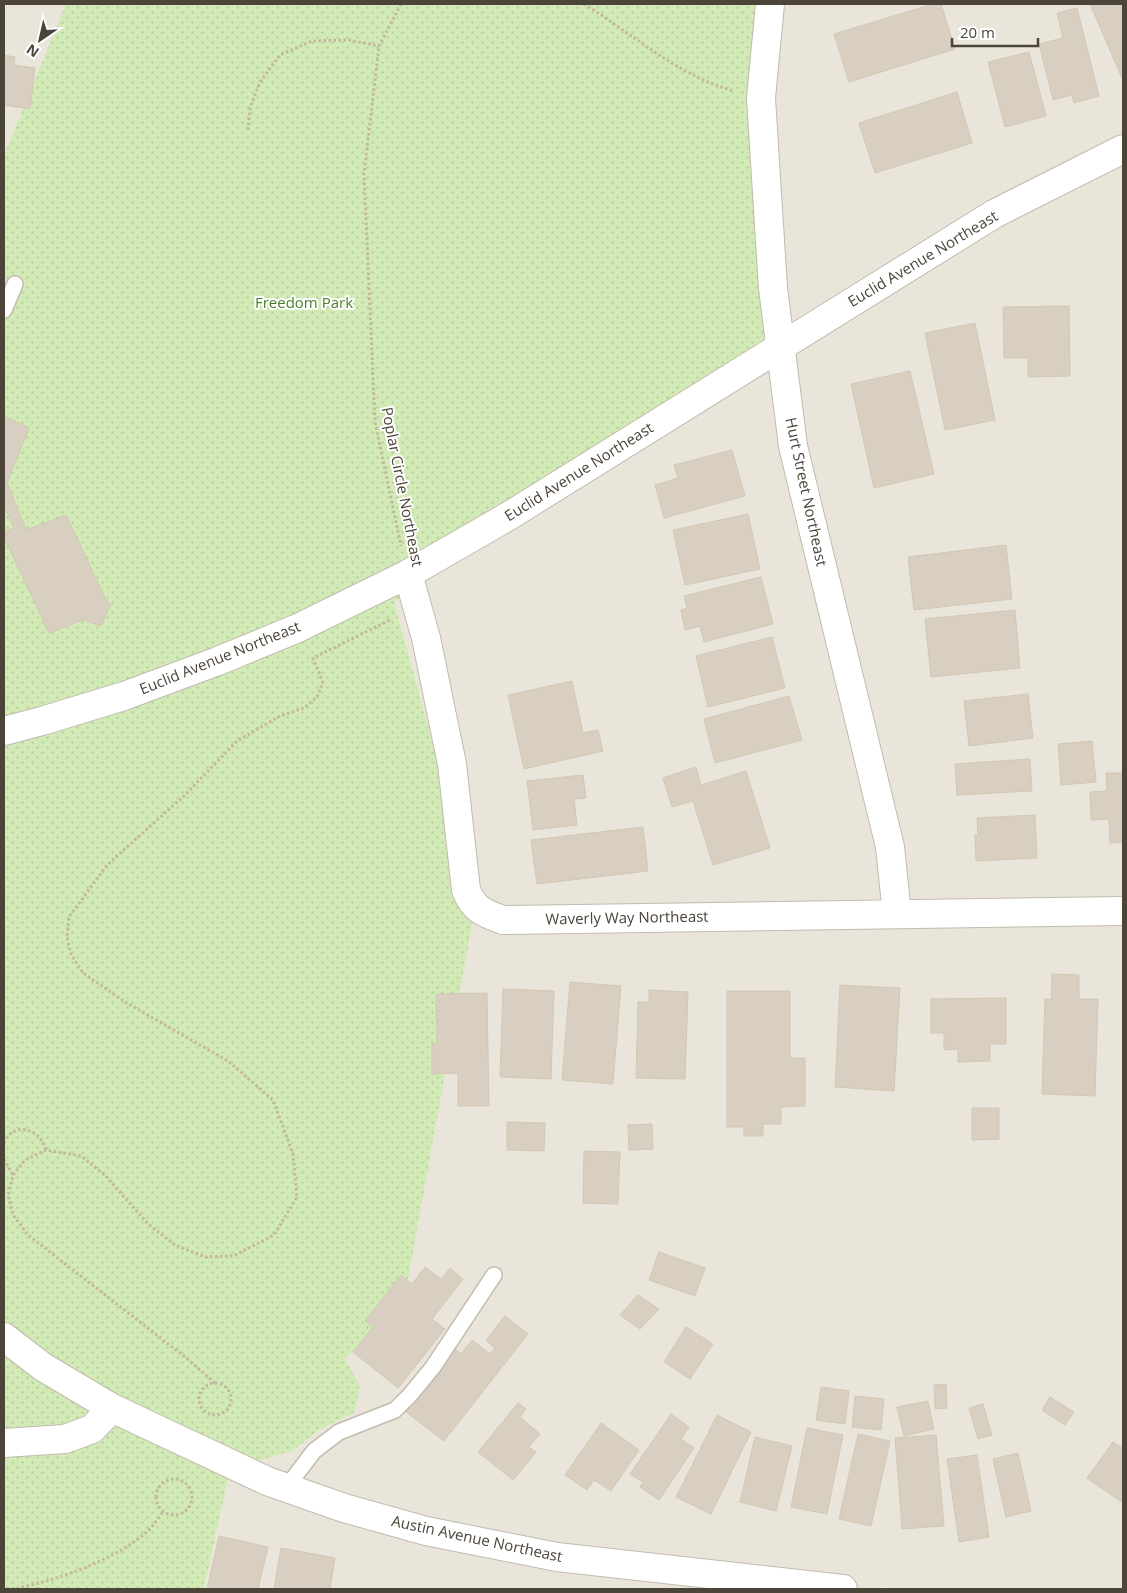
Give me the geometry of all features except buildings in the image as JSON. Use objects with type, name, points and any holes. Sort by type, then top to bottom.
[{"type":"street","name":"Hurt Street Northeast","points":[[770,4],[761,98],[773,288],[793,446],[890,847],[897,914]]},
{"type":"street","name":"Euclid Avenue Northeast","points":[[4,731],[42,722],[124,696],[218,661],[298,628],[408,574],[507,517],[994,214],[1123,149]]},
{"type":"street","name":"Waverly Way Northeast","points":[[408,574],[426,638],[452,764],[466,890],[470,900],[481,912],[503,920],[1123,911]]},
{"type":"street","name":"Austin Avenue Northeast","points":[[4,1337],[43,1367],[112,1408],[258,1477],[344,1508],[426,1531],[557,1557],[844,1589]]},
{"type":"street","points":[[4,1443],[65,1439],[92,1429],[112,1408]]},
{"type":"lane","points":[[4,310],[15,284]]},
{"type":"lane","points":[[286,1488],[314,1451],[338,1432],[395,1410],[410,1395],[433,1367],[494,1274]]},
{"type":"path","name":"Poplar Circle Northeast","points":[[401,4],[379,46],[364,174],[375,422],[408,574]]},
{"type":"path","points":[[584,4],[609,19],[660,56],[720,86],[761,98]]},
{"type":"path","points":[[248,130],[250,108],[260,82],[280,56],[312,42],[349,40],[379,46]]},
{"type":"path","points":[[216,1383],[207,1385],[199,1395],[202,1407],[210,1414],[223,1412],[227,1409],[231,1400],[228,1390],[216,1383],[28,1235],[13,1215],[8,1195],[13,1174],[25,1160],[46,1150],[81,1156],[105,1176],[148,1224],[175,1245],[205,1257],[233,1256],[274,1236],[297,1197],[293,1154],[273,1100],[228,1061],[125,1002],[83,973],[71,954],[67,938],[69,917],[107,865],[185,795],[236,741],[280,716],[304,708],[317,697],[323,683],[313,658],[394,618]]},
{"type":"path","points":[[4,1143],[14,1132],[25,1129],[36,1134],[44,1142],[46,1150]]},
{"type":"path","points":[[4,1159],[13,1174]]},
{"type":"path","points":[[174,1479],[185,1483],[189,1487],[192,1496],[189,1506],[182,1513],[173,1515],[163,1512],[157,1504],[156,1498],[157,1490],[161,1484],[174,1479]]},
{"type":"path","points":[[12,1589],[77,1571],[121,1551],[150,1529],[163,1512]]},
{"type":"shaded area","points":[[4,4],[68,4],[4,161]]},
{"type":"shaded area","points":[[777,4],[1123,4],[1123,1589],[903,1589],[881,1587],[880,1589],[204,1589],[229,1474],[476,902],[394,602],[785,347],[762,73]]},
{"type":"green space","name":"Freedom Park","points":[[66,4],[777,4],[762,73],[785,347],[394,602],[476,902],[404,1301],[345,1359],[360,1386],[355,1412],[318,1430],[293,1451],[238,1466],[229,1474],[204,1589],[4,1589],[4,155]]}]
